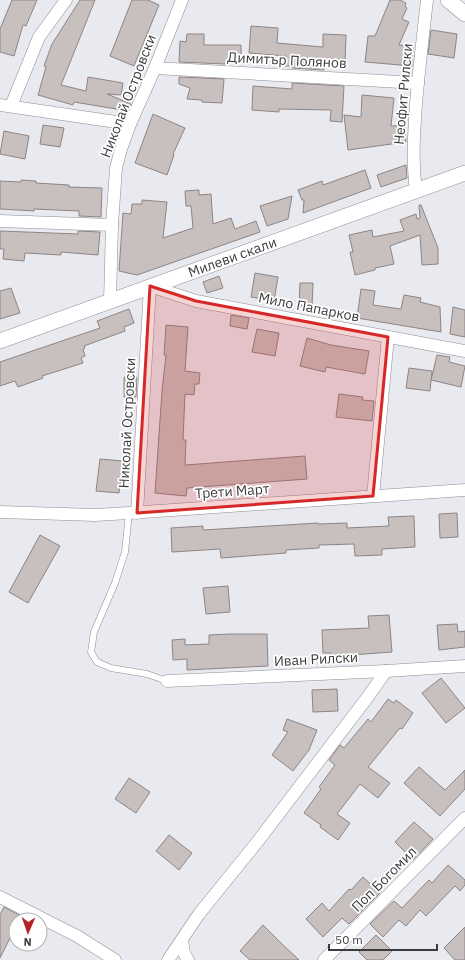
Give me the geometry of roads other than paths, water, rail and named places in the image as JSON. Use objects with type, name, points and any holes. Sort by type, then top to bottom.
[{"type":"street","points":[[66,0],[39,37],[6,106],[130,124]]},
{"type":"street","name":"Николай Островски","points":[[110,301],[112,225],[116,168],[130,124],[155,68],[182,0]]},
{"type":"street","name":"Неофит Рилски","points":[[416,190],[413,168],[413,148],[427,0]]},
{"type":"street","points":[[448,0],[465,14]]},
{"type":"street","name":"Димитър Полянов","points":[[155,68],[418,83]]},
{"type":"street","name":"Милеви скали","points":[[0,341],[465,173]]},
{"type":"street","points":[[0,221],[112,225]]},
{"type":"street","name":"Николай Островски","points":[[133,513],[150,286]]},
{"type":"street","name":"Мило Папарков","points":[[150,286],[196,301],[465,351]]},
{"type":"street","points":[[373,496],[388,337]]},
{"type":"street","name":"Трети Март","points":[[0,512],[95,515],[465,490]]},
{"type":"street","name":"Иван Рилски","points":[[167,681],[465,666]]},
{"type":"street","points":[[168,960],[199,914],[258,841],[386,671]]},
{"type":"street","name":"Поп Богомил","points":[[324,960],[465,818]]},
{"type":"street","points":[[0,897],[78,936],[115,960]]},
{"type":"street","points":[[182,940],[184,953],[188,960]]},
{"type":"lane","points":[[133,513],[125,552],[115,584],[94,632],[91,652],[97,662],[111,668],[147,674],[167,681]]}]
